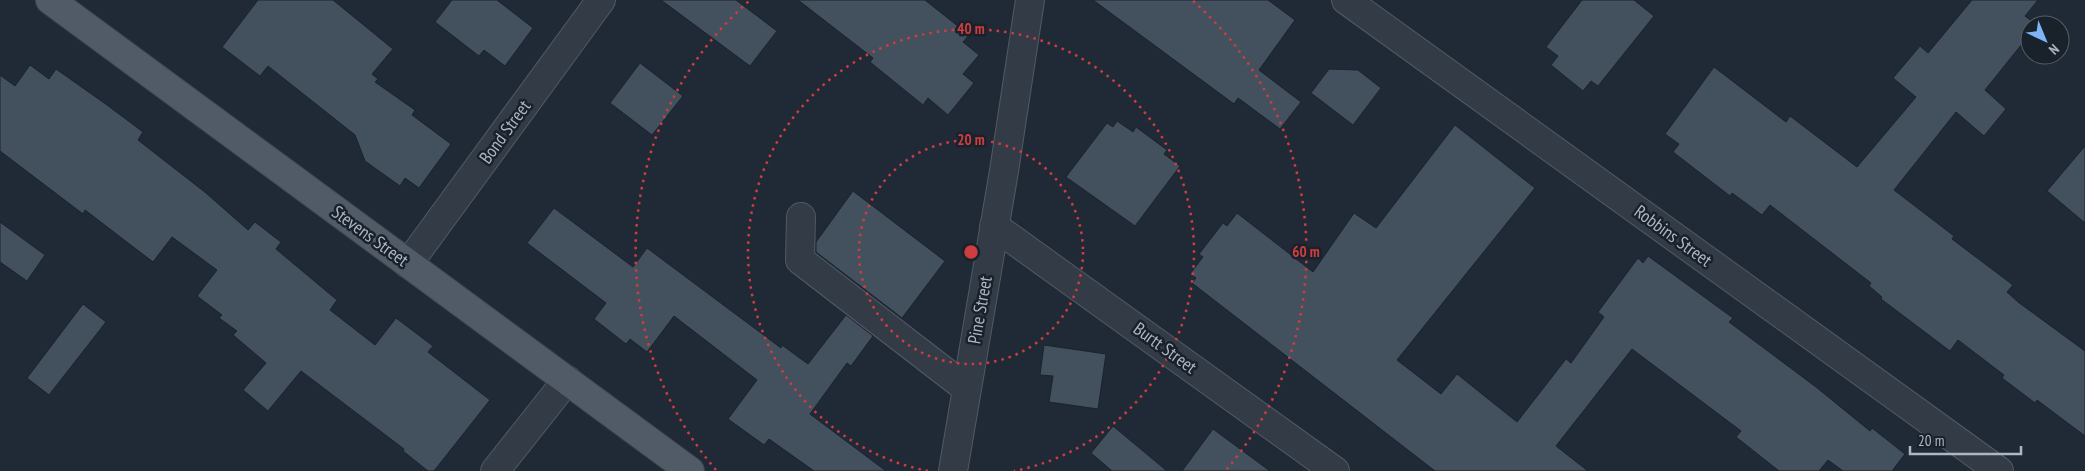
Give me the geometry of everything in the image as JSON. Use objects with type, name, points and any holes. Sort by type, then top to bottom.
[{"type":"main road","name":"Stevens Street","points":[[50,0],[690,471]]},
{"type":"street","name":"Bond Street","points":[[408,264],[602,0]]},
{"type":"street","name":"Robbins Street","points":[[1346,0],[1999,471]]},
{"type":"street","name":"Pine Street","points":[[953,471],[994,226],[1024,3]]},
{"type":"street","points":[[801,217],[800,260],[966,388]]},
{"type":"street","name":"Burtt Street","points":[[994,226],[1335,471]]},
{"type":"street","points":[[495,471],[567,380]]},
{"type":"building","points":[[258,0],[333,0],[393,49],[372,74],[378,79],[375,82],[415,110],[412,115],[451,144],[419,188],[405,178],[400,186],[365,161],[355,135],[268,66],[260,76],[222,47]]},
{"type":"building","points":[[452,0],[497,0],[533,28],[505,66],[484,50],[479,56],[435,22]]},
{"type":"building","points":[[661,0],[736,0],[777,31],[750,66]]},
{"type":"building","points":[[798,0],[925,0],[969,35],[963,42],[979,55],[963,74],[974,83],[948,115],[928,98],[923,105],[870,62],[873,58]]},
{"type":"building","points":[[1093,0],[1268,0],[1295,20],[1259,70],[1301,102],[1280,129],[1238,98],[1234,104]]},
{"type":"building","points":[[1582,0],[1634,0],[1654,16],[1598,86],[1591,81],[1583,91],[1551,65],[1558,56],[1546,47]]},
{"type":"building","points":[[1972,0],[2038,0],[2026,15],[2020,15],[2020,46],[1985,90],[2006,109],[1984,136],[1956,112],[1894,190],[1954,236],[1952,239],[2013,285],[2007,292],[2018,302],[2085,351],[2085,436],[2037,400],[2035,403],[2002,378],[2004,375],[1958,340],[1950,351],[1881,299],[1882,297],[1869,286],[1871,283],[1770,205],[1762,215],[1732,193],[1730,196],[1673,152],[1679,144],[1665,134],[1714,67],[1786,122],[1790,116],[1857,167],[1916,97],[1893,78],[1920,46],[1928,53]]},
{"type":"building","points":[[640,63],[683,96],[652,135],[610,103]]},
{"type":"building","points":[[30,65],[49,79],[56,69],[143,132],[138,140],[206,193],[248,230],[255,222],[281,242],[276,249],[337,300],[330,310],[375,345],[396,318],[433,346],[428,352],[490,400],[434,471],[428,471],[403,451],[404,449],[301,371],[268,411],[243,390],[266,363],[233,335],[237,331],[219,318],[222,315],[197,296],[217,270],[172,237],[153,262],[85,210],[83,214],[0,151],[0,75],[15,86]]},
{"type":"building","points":[[1329,69],[1358,70],[1381,88],[1353,125],[1311,93]]},
{"type":"building","points":[[1117,121],[1133,132],[1136,127],[1167,150],[1164,154],[1180,166],[1135,226],[1066,177],[1107,123],[1113,127]]},
{"type":"building","points":[[1455,125],[1535,188],[1397,360],[1441,394],[1457,374],[1517,422],[1566,359],[1571,363],[1604,317],[1598,312],[1638,258],[1643,263],[1648,256],[1733,318],[1729,322],[1816,387],[1870,431],[1872,428],[1905,454],[1892,471],[1843,471],[1828,460],[1819,471],[1779,471],[1736,437],[1741,431],[1632,349],[1556,446],[1588,471],[1435,471],[1192,283],[1196,278],[1190,274],[1203,257],[1199,254],[1223,223],[1227,226],[1237,213],[1313,272],[1354,213],[1376,228]]},
{"type":"building","points":[[2085,146],[2085,223],[2047,191]]},
{"type":"building","points":[[853,191],[945,261],[902,318],[816,252],[816,242]]},
{"type":"building","points":[[554,208],[633,267],[647,248],[781,348],[782,345],[808,364],[846,315],[873,336],[851,366],[847,363],[810,414],[886,471],[814,471],[769,439],[764,445],[728,419],[757,380],[674,316],[647,352],[630,339],[626,344],[594,319],[606,303],[527,243]]},
{"type":"building","points":[[0,222],[45,255],[27,281],[0,262]]},
{"type":"building","points":[[83,304],[106,322],[49,395],[27,378]]},
{"type":"building","points":[[1044,345],[1106,354],[1098,409],[1049,402],[1053,376],[1040,375]]},
{"type":"building","points":[[1113,426],[1167,471],[1112,471],[1091,453]]},
{"type":"building","points":[[1213,429],[1270,471],[1182,471]]}]
